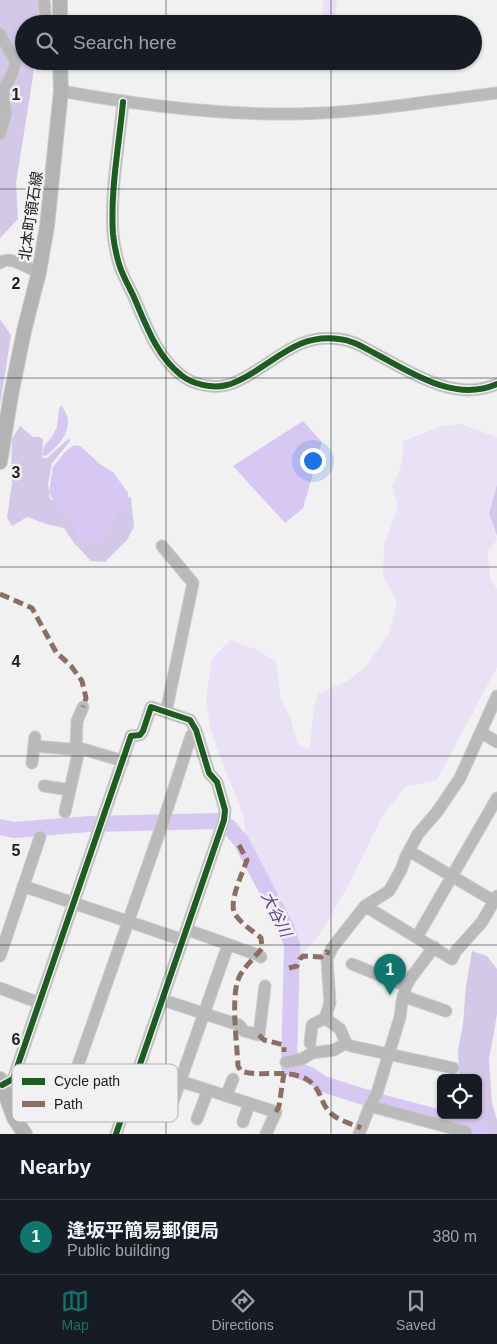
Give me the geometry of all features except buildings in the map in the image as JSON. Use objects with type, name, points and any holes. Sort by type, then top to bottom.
[{"type":"main road","points":[[60,0],[60,15]]},
{"type":"main road","name":"北本町領石線","points":[[0,462],[10,395],[39,272],[54,167],[61,91],[60,70]]},
{"type":"main road","points":[[1,1082],[12,1112]]},
{"type":"main road","points":[[17,1122],[25,1134]]},
{"type":"street","points":[[44,0],[45,15]]},
{"type":"street","points":[[0,34],[14,58],[15,64],[4,89],[3,97],[6,114],[0,134]]},
{"type":"street","points":[[61,91],[123,102],[233,113],[294,114],[361,109],[497,93]]},
{"type":"street","points":[[123,102],[113,202],[113,235],[119,265],[153,337],[168,363],[181,376],[196,383],[227,386],[246,377],[292,348],[308,340],[322,338],[341,339],[359,345],[432,382],[460,390],[478,390],[497,384]]},
{"type":"street","points":[[0,263],[10,259],[30,270],[39,272]]},
{"type":"street","points":[[162,546],[193,583],[166,712]]},
{"type":"street","points":[[453,1069],[351,1046],[346,1043],[340,1029],[329,1021],[326,1015],[330,1003],[327,959],[332,948],[365,906],[389,891],[418,834],[455,786],[482,733],[497,696]]},
{"type":"street","points":[[65,812],[78,754],[76,747],[77,721],[83,707]]},
{"type":"street","points":[[18,1064],[132,736],[140,735],[143,731],[151,707],[190,720],[196,730],[209,773],[216,782],[225,810],[223,824],[141,1064]]},
{"type":"street","points":[[78,1064],[191,736],[196,730]]},
{"type":"street","points":[[482,733],[497,742]]},
{"type":"street","points":[[32,764],[34,742],[70,749],[76,747],[123,761]]},
{"type":"street","points":[[44,786],[70,790]]},
{"type":"street","points":[[417,937],[497,798]]},
{"type":"street","points":[[0,956],[40,836]]},
{"type":"street","points":[[365,906],[452,958],[482,922],[495,899],[409,851]]},
{"type":"street","points":[[23,886],[129,921],[228,945],[261,957]]},
{"type":"street","points":[[178,1086],[228,945]]},
{"type":"street","points":[[359,1134],[389,1054],[400,1017],[405,991],[410,979],[434,947]]},
{"type":"street","points":[[352,964],[446,1011]]},
{"type":"street","points":[[163,1000],[239,1025],[244,1031],[256,1038],[260,1035],[265,986]]},
{"type":"street","points":[[0,988],[39,1003]]},
{"type":"street","points":[[310,1043],[312,1025],[327,1018]]},
{"type":"street","points":[[289,1062],[302,1059],[312,1053],[334,1050],[346,1043]]},
{"type":"street","points":[[226,1096],[232,1079]]},
{"type":"street","points":[[180,1080],[276,1112],[266,1134]]},
{"type":"street","points":[[197,1119],[208,1090]]},
{"type":"street","points":[[373,1100],[466,1132],[465,1134]]},
{"type":"street","points":[[243,1122],[249,1104]]},
{"type":"street","points":[[116,1134],[120,1122]]},
{"type":"shaded area","points":[[0,0],[40,0],[38,15],[15,15],[15,70],[33,70],[33,76],[16,183],[18,219],[0,238]]},
{"type":"shaded area","points":[[323,0],[337,0],[336,15],[322,15]]},
{"type":"shaded area","points":[[0,319],[11,335],[0,406]]},
{"type":"shaded area","points":[[62,405],[68,418],[67,431],[54,449],[46,456],[42,455],[44,446],[52,437],[57,427],[59,408]]},
{"type":"shaded area","points":[[303,421],[322,442],[303,508],[285,523],[233,466]]},
{"type":"shaded area","points":[[460,424],[497,437],[497,484],[489,514],[497,540],[487,551],[491,580],[497,589],[497,667],[437,780],[405,787],[382,817],[350,882],[328,921],[314,942],[294,961],[276,931],[247,848],[243,814],[210,727],[206,697],[212,659],[230,640],[255,649],[276,661],[281,700],[290,717],[298,745],[310,749],[313,713],[318,694],[349,680],[367,665],[389,633],[397,602],[383,576],[384,546],[398,506],[392,485],[401,464],[403,441],[442,426]]},
{"type":"shaded area","points":[[20,426],[33,437],[43,439],[42,458],[47,458],[68,439],[71,440],[52,463],[48,484],[50,499],[63,506],[131,497],[134,527],[127,540],[105,562],[91,561],[74,543],[64,528],[27,517],[12,526],[7,518],[12,483],[12,439]]},
{"type":"shaded area","points":[[74,445],[80,446],[101,465],[113,472],[128,493],[128,499],[100,541],[78,539],[75,524],[53,500],[49,492],[53,467],[65,452]]},
{"type":"shaded area","points":[[497,484],[497,536],[489,514]]},
{"type":"shaded area","points":[[472,951],[487,956],[497,969],[497,1014],[489,1060],[492,1103],[497,1120],[497,1134],[477,1134],[467,1119],[482,1119],[482,1074],[459,1074],[458,1050],[463,1024],[466,986]]},
{"type":"waterway","name":"大谷川","points":[[0,827],[14,830],[90,824],[217,821],[229,827],[241,841],[286,927],[292,944],[289,1067],[310,1075],[323,1084],[380,1102],[475,1127],[480,1134]]},
{"type":"marked path","points":[[0,594],[32,608],[56,652],[71,666],[82,681],[86,698],[83,707]]},
{"type":"marked path","points":[[239,845],[247,860],[235,895],[233,909],[240,921],[261,938],[262,948],[242,971],[236,988],[235,1010],[238,1066],[241,1071],[249,1073],[282,1073],[306,1079],[315,1087],[325,1106],[333,1115],[361,1128]]},
{"type":"marked path","points":[[289,968],[297,966],[303,956],[321,957],[326,952],[330,953]]},
{"type":"marked path","points":[[259,1035],[264,1040],[284,1045],[284,1052]]},
{"type":"marked path","points":[[276,1112],[279,1106],[284,1073]]},
{"type":"cycle path","points":[[123,102],[115,168],[112,218],[115,249],[122,272],[152,338],[172,367],[181,375],[202,385],[227,385],[244,378],[284,352],[304,342],[326,338],[353,342],[418,376],[449,388],[481,389],[497,384]]},
{"type":"cycle path","points":[[18,1064],[131,736],[140,735],[143,731],[151,707],[190,720],[196,730],[209,773],[217,782],[225,810],[224,820],[140,1064]]},
{"type":"cycle path","points":[[2,1085],[12,1080]]},
{"type":"cycle path","points":[[116,1134],[120,1122]]},
{"type":"place","name":"逢坂平簡易郵便局","points":[[390,995]]}]
